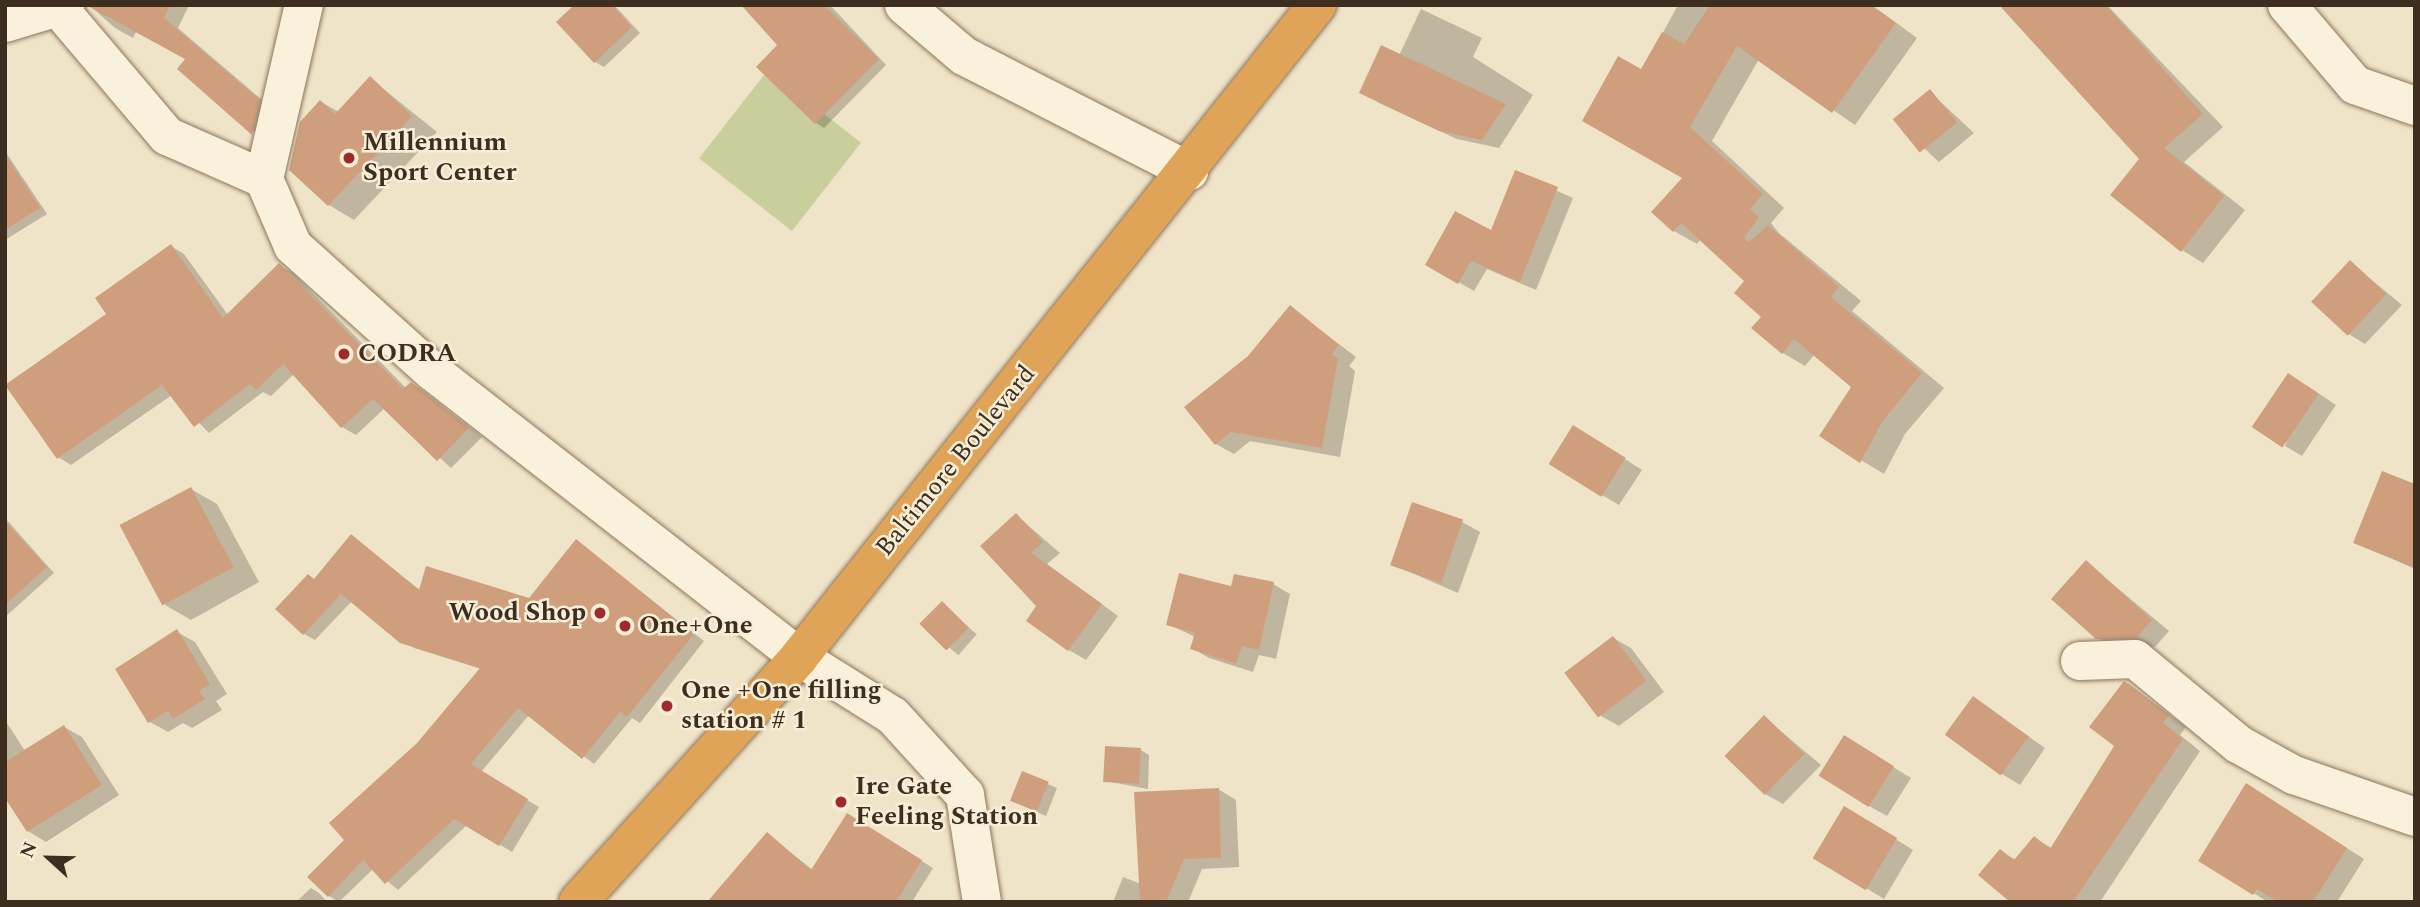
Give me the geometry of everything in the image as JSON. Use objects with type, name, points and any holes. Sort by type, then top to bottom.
[{"type":"highway","name":"Baltimore Boulevard","points":[[578,902],[799,657],[1189,171],[1317,5]]},
{"type":"street","points":[[304,5],[264,179],[293,246],[433,372],[799,657],[893,716],[965,795],[982,902]]},
{"type":"street","points":[[904,5],[964,56],[1189,171]]},
{"type":"street","points":[[2287,5],[2355,85],[2415,106]]},
{"type":"street","points":[[5,23],[62,6],[167,136],[264,179]]},
{"type":"street","points":[[2080,661],[2135,659],[2238,744],[2294,775],[2415,817]]},
{"type":"green space","points":[[768,70],[861,143],[792,231],[699,158]]},
{"type":"building","points":[[86,5],[170,5],[164,18],[260,100],[252,135],[177,69],[185,59]]},
{"type":"building","points":[[574,5],[612,5],[632,27],[594,63],[556,22]]},
{"type":"building","points":[[741,5],[824,5],[879,59],[815,124],[756,67],[777,45]]},
{"type":"building","points":[[1710,5],[1870,5],[1896,23],[1832,113],[1737,46],[1690,127],[1763,194],[1750,209],[1759,217],[1744,238],[1749,242],[1768,225],[1839,287],[1831,297],[1922,373],[1882,422],[1860,463],[1819,436],[1851,387],[1794,339],[1782,354],[1751,328],[1761,317],[1734,293],[1744,281],[1681,223],[1673,232],[1651,212],[1682,178],[1582,121],[1618,56],[1641,69],[1662,32],[1684,44]]},
{"type":"building","points":[[1999,5],[2106,5],[2203,114],[2164,148],[2224,196],[2181,252],[2110,195],[2139,159]]},
{"type":"building","points":[[1381,45],[1506,104],[1482,140],[1439,131],[1359,93]]},
{"type":"building","points":[[370,76],[412,116],[328,206],[289,170],[300,122],[320,100],[335,114]]},
{"type":"building","points":[[1930,89],[1957,122],[1920,153],[1893,119]]},
{"type":"building","points":[[5,154],[40,208],[5,230]]},
{"type":"building","points":[[1515,170],[1558,187],[1520,282],[1471,261],[1458,284],[1425,265],[1455,211],[1491,230]]},
{"type":"building","points":[[171,244],[223,318],[279,263],[403,389],[411,382],[469,428],[437,461],[373,399],[341,428],[283,364],[256,390],[250,384],[194,427],[162,385],[57,459],[5,385],[106,314],[95,298]]},
{"type":"building","points":[[2350,260],[2387,294],[2348,336],[2311,302]]},
{"type":"building","points":[[1290,305],[1339,345],[1332,354],[1338,359],[1322,448],[1231,432],[1215,445],[1184,407],[1248,356]]},
{"type":"building","points":[[2288,373],[2319,394],[2282,448],[2252,427]]},
{"type":"building","points":[[1573,425],[1626,458],[1601,497],[1549,464]]},
{"type":"building","points":[[2382,471],[2415,484],[2415,568],[2353,543]]},
{"type":"building","points":[[191,487],[234,567],[162,605],[119,525]]},
{"type":"building","points":[[1412,502],[1463,520],[1441,583],[1390,565]]},
{"type":"building","points":[[1016,513],[1043,542],[1031,553],[1102,604],[1068,651],[1026,621],[1036,606],[980,546]]},
{"type":"building","points":[[5,521],[47,567],[5,605]]},
{"type":"building","points":[[351,534],[419,590],[426,566],[529,598],[576,539],[694,634],[627,717],[620,712],[582,759],[518,708],[471,764],[528,799],[499,846],[454,819],[385,884],[363,860],[328,897],[307,877],[344,840],[329,823],[417,743],[480,668],[400,643],[341,594],[303,635],[275,609],[308,574],[314,579]]},
{"type":"building","points":[[2086,560],[2152,620],[2136,638],[2096,639],[2051,599]]},
{"type":"building","points":[[1179,573],[1231,586],[1234,574],[1274,582],[1259,650],[1242,646],[1236,664],[1190,649],[1195,633],[1166,625]]},
{"type":"building","points":[[942,601],[969,628],[946,650],[919,624]]},
{"type":"building","points":[[177,629],[210,684],[199,691],[205,699],[173,719],[168,711],[148,723],[115,669]]},
{"type":"building","points":[[1613,636],[1647,681],[1598,717],[1564,673]]},
{"type":"building","points":[[2124,681],[2169,715],[2163,723],[2183,739],[2073,902],[2010,902],[1978,875],[2000,849],[2014,860],[2034,836],[2050,849],[2114,746],[2089,727]]},
{"type":"building","points":[[1973,696],[2029,737],[2001,775],[1945,735]]},
{"type":"building","points":[[1764,715],[1804,754],[1765,795],[1724,756]]},
{"type":"building","points":[[64,725],[102,785],[27,832],[5,798],[5,762]]},
{"type":"building","points":[[1844,735],[1894,766],[1869,807],[1819,776]]},
{"type":"building","points":[[1105,746],[1141,748],[1139,784],[1103,782]]},
{"type":"building","points":[[1022,771],[1049,782],[1037,812],[1010,801]]},
{"type":"building","points":[[2246,783],[2347,848],[2313,902],[2278,902],[2257,889],[2253,895],[2198,861]]},
{"type":"building","points":[[1219,788],[1221,858],[1184,859],[1166,902],[1140,902],[1134,792]]},
{"type":"building","points":[[1844,806],[1897,838],[1866,890],[1813,858]]},
{"type":"building","points":[[847,813],[922,860],[896,902],[707,902],[767,832],[811,870]]},
{"type":"place","name":"Millennium Sport Center","points":[[349,158]]},
{"type":"place","name":"CODRA","points":[[344,354]]},
{"type":"place","name":"Wood Shop","points":[[600,613]]},
{"type":"place","name":"One+One","points":[[625,626]]},
{"type":"place","name":"One +One filling station # 1","points":[[667,706]]},
{"type":"place","name":"Ire Gate Feeling Station","points":[[841,802]]}]
